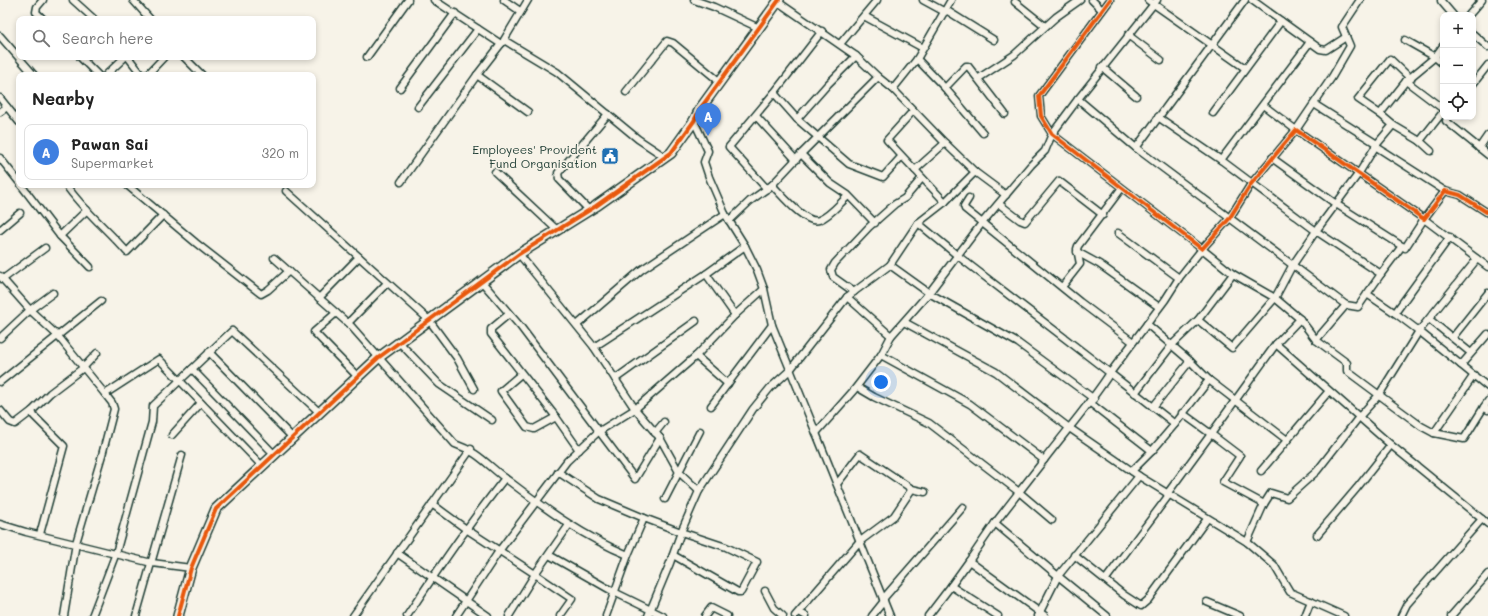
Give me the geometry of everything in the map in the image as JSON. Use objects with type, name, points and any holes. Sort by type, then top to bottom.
[{"type":"street","points":[[40,16],[36,12],[37,6],[43,0]]},
{"type":"street","points":[[73,0],[91,16]]},
{"type":"street","points":[[133,0],[146,16]]},
{"type":"street","points":[[367,57],[408,0]]},
{"type":"street","points":[[434,0],[455,12],[478,29],[557,72],[638,140],[665,157]]},
{"type":"street","points":[[504,0],[520,10]]},
{"type":"street","points":[[401,182],[477,75],[503,42],[520,10],[528,0]]},
{"type":"street","points":[[694,0],[714,7],[759,28]]},
{"type":"street","points":[[714,7],[717,0]]},
{"type":"street","points":[[840,44],[877,0]]},
{"type":"street","points":[[924,0],[994,40]]},
{"type":"street","points":[[893,89],[918,59],[951,0]]},
{"type":"street","points":[[979,78],[1014,55],[1045,26],[1080,0]]},
{"type":"street","points":[[1092,0],[1102,10]]},
{"type":"street","points":[[1110,0],[1039,96],[1041,116],[1052,134],[1121,189],[1233,274],[1275,298],[1300,319],[1316,340],[1347,363],[1347,371],[1421,426],[1434,432],[1464,439],[1487,406]]},
{"type":"street","points":[[1136,148],[1245,0]]},
{"type":"street","points":[[1252,0],[1320,49],[1326,50],[1346,37]]},
{"type":"street","points":[[928,616],[995,523],[1068,427],[1091,400],[1147,324],[1178,278],[1229,219],[1252,184],[1296,130],[1350,46],[1342,27],[1360,0]]},
{"type":"street","points":[[1441,0],[1440,2],[1450,12]]},
{"type":"street","points":[[1472,12],[1482,0]]},
{"type":"street","points":[[178,616],[191,568],[216,510],[292,437],[378,358],[519,254],[589,210],[671,152],[778,1],[856,56],[893,89],[913,111],[975,172],[1006,195]]},
{"type":"street","points":[[1014,1],[1045,26]]},
{"type":"street","points":[[816,433],[857,387],[880,355],[891,336],[929,293],[982,223],[1031,165],[1045,151],[1052,134],[1153,1],[1213,43],[1245,68]]},
{"type":"street","points":[[400,88],[455,12]]},
{"type":"street","points":[[865,14],[923,48]]},
{"type":"street","points":[[1213,113],[1281,21]]},
{"type":"street","points":[[418,108],[478,29]]},
{"type":"street","points":[[822,31],[756,116],[729,146],[770,187],[804,216],[813,221],[819,220],[826,216],[848,196]]},
{"type":"street","points":[[1128,35],[1161,60]]},
{"type":"street","points":[[0,36],[16,54]]},
{"type":"street","points":[[1476,37],[1488,47]]},
{"type":"street","points":[[1405,40],[1440,61]]},
{"type":"street","points":[[626,92],[668,41],[673,43],[720,82]]},
{"type":"street","points":[[1221,160],[1310,42]]},
{"type":"street","points":[[1380,114],[1408,80],[1435,57],[1442,48]]},
{"type":"street","points":[[797,119],[828,84],[856,56]]},
{"type":"street","points":[[1431,151],[1420,141],[1393,125],[1358,99],[1390,58],[1408,80],[1440,107]]},
{"type":"street","points":[[918,59],[983,133]]},
{"type":"street","points":[[21,60],[31,72]]},
{"type":"street","points":[[83,60],[95,72]]},
{"type":"street","points":[[109,72],[123,60]]},
{"type":"street","points":[[129,60],[139,72]]},
{"type":"street","points":[[150,72],[161,60]]},
{"type":"street","points":[[187,60],[199,72]]},
{"type":"street","points":[[1476,80],[1488,65]]},
{"type":"street","points":[[945,88],[966,66],[968,66],[979,78],[1005,114]]},
{"type":"street","points":[[1102,67],[1136,96]]},
{"type":"street","points":[[477,75],[528,112]]},
{"type":"street","points":[[729,221],[750,202],[770,187],[878,77]]},
{"type":"street","points":[[774,93],[797,119],[849,164],[882,176],[901,157]]},
{"type":"street","points":[[0,98],[16,118]]},
{"type":"street","points":[[1078,99],[1136,148],[1346,305],[1358,307],[1380,274],[1402,246]]},
{"type":"street","points":[[1314,104],[1445,191],[1460,196],[1488,213]]},
{"type":"street","points":[[1263,105],[1296,130],[1450,237],[1488,267]]},
{"type":"street","points":[[0,112],[7,107]]},
{"type":"street","points":[[913,111],[887,140],[901,157],[945,202]]},
{"type":"street","points":[[589,210],[559,179],[558,173],[608,114]]},
{"type":"street","points":[[756,116],[796,160]]},
{"type":"street","points":[[1420,141],[1440,116]]},
{"type":"street","points":[[1158,117],[1221,160],[1316,231],[1380,274]]},
{"type":"street","points":[[1446,120],[1488,155]]},
{"type":"street","points":[[694,121],[708,151],[704,162],[725,214],[745,246],[764,289],[772,325],[890,616]]},
{"type":"street","points":[[1198,320],[1232,348],[1275,298],[1292,266],[1359,173],[1376,145],[1393,125]]},
{"type":"street","points":[[1479,148],[1488,135]]},
{"type":"street","points":[[915,170],[945,143]]},
{"type":"street","points":[[801,154],[830,183],[848,196],[875,222]]},
{"type":"street","points":[[0,158],[16,178]]},
{"type":"street","points":[[1272,158],[1336,204],[1405,248],[1445,191]]},
{"type":"street","points":[[495,172],[557,230]]},
{"type":"street","points":[[648,616],[699,491],[753,409],[770,388],[790,370],[847,297],[890,265],[918,223],[945,202],[975,172]]},
{"type":"street","points":[[854,292],[833,277],[831,270],[835,263],[875,222],[895,204],[905,198],[922,178]]},
{"type":"street","points":[[999,204],[1020,220],[1025,222],[1059,181],[1103,215]]},
{"type":"street","points":[[23,188],[60,236],[90,268]]},
{"type":"street","points":[[70,188],[87,210],[127,252],[163,215]]},
{"type":"street","points":[[131,188],[261,294],[268,290],[289,271]]},
{"type":"street","points":[[1062,288],[1080,264],[1077,252],[1078,246],[1103,215],[1121,189]]},
{"type":"street","points":[[286,191],[429,320],[457,358],[474,389]]},
{"type":"street","points":[[969,198],[964,209],[1062,288],[1133,342]]},
{"type":"street","points":[[60,236],[87,210]]},
{"type":"street","points":[[0,230],[20,213]]},
{"type":"street","points":[[577,325],[641,270],[725,214]]},
{"type":"street","points":[[918,223],[958,256],[1175,424]]},
{"type":"street","points":[[1118,233],[1178,278]]},
{"type":"street","points":[[1395,313],[1450,237]]},
{"type":"street","points":[[594,347],[706,274],[745,246]]},
{"type":"street","points":[[45,248],[2,278],[30,310],[57,335],[112,403],[114,409],[76,543],[64,616]]},
{"type":"street","points":[[1077,252],[1099,264],[1159,307]]},
{"type":"street","points":[[519,254],[594,347],[635,409],[657,436],[679,472],[699,491]]},
{"type":"street","points":[[319,298],[359,257]]},
{"type":"street","points":[[274,258],[348,323],[455,444],[471,449],[505,478],[569,525],[602,544],[628,555]]},
{"type":"street","points":[[1247,542],[1264,504],[1271,494],[1276,494],[1283,498],[1287,498],[1317,471],[1359,416],[1379,395],[1419,331],[1477,259]]},
{"type":"street","points":[[890,265],[929,293],[1018,343],[1091,400],[1152,451]]},
{"type":"street","points":[[706,274],[735,315]]},
{"type":"street","points":[[1135,393],[1172,345],[1198,320],[1233,274]]},
{"type":"street","points":[[482,282],[509,314],[635,479],[664,422]]},
{"type":"street","points":[[348,323],[387,283]]},
{"type":"street","points":[[456,616],[466,602],[470,592],[499,551],[558,472],[598,432],[635,409],[696,356],[735,315],[764,289]]},
{"type":"street","points":[[0,338],[30,310],[53,293]]},
{"type":"street","points":[[1453,337],[1488,293]]},
{"type":"street","points":[[1368,294],[1419,331],[1488,387]]},
{"type":"street","points":[[847,297],[891,336]]},
{"type":"street","points":[[0,382],[101,301]]},
{"type":"street","points":[[1316,340],[1346,305]]},
{"type":"street","points":[[336,313],[314,332],[358,376]]},
{"type":"street","points":[[509,314],[490,331],[521,374],[556,417],[579,450]]},
{"type":"street","points":[[1106,579],[1276,344],[1300,319]]},
{"type":"street","points":[[1429,319],[1472,353]]},
{"type":"street","points":[[615,379],[696,321]]},
{"type":"street","points":[[904,322],[996,372],[1068,427],[1139,476],[1207,519],[1247,542],[1274,565],[1290,592],[1344,616]]},
{"type":"street","points":[[1147,324],[1190,360],[1209,380],[1287,440]]},
{"type":"street","points":[[711,406],[772,325]]},
{"type":"street","points":[[92,616],[116,553],[152,422],[153,406],[232,331],[319,412]]},
{"type":"street","points":[[1461,366],[1488,334]]},
{"type":"street","points":[[399,342],[439,384],[492,420]]},
{"type":"street","points":[[1276,344],[1391,445],[1488,524]]},
{"type":"street","points":[[209,352],[292,437]]},
{"type":"street","points":[[0,410],[13,424],[32,411],[50,393],[83,368],[97,353]]},
{"type":"street","points":[[880,355],[970,404],[1044,460]]},
{"type":"street","points":[[696,356],[728,384]]},
{"type":"street","points":[[105,394],[159,359],[262,466]]},
{"type":"street","points":[[1153,406],[1190,360]]},
{"type":"street","points":[[192,369],[274,454]]},
{"type":"street","points":[[521,374],[501,391],[527,427],[534,429],[556,417]]},
{"type":"street","points":[[1434,432],[1474,375]]},
{"type":"street","points":[[1132,471],[1152,451],[1175,424],[1209,380]]},
{"type":"street","points":[[857,387],[874,397],[930,424],[1019,492],[1052,520]]},
{"type":"street","points":[[1261,471],[1329,391]]},
{"type":"street","points":[[172,435],[201,403]]},
{"type":"street","points":[[32,411],[34,416],[64,446],[40,534]]},
{"type":"street","points":[[1182,413],[1240,456],[1223,482],[1264,504]]},
{"type":"street","points":[[665,499],[700,431]]},
{"type":"street","points":[[1317,534],[1357,488],[1391,445]]},
{"type":"street","points":[[353,616],[471,449]]},
{"type":"street","points":[[837,484],[860,454],[912,489],[925,492]]},
{"type":"street","points":[[136,616],[182,455]]},
{"type":"street","points":[[558,472],[599,499],[681,532],[726,547],[756,562],[757,564],[739,593],[673,555]]},
{"type":"street","points":[[969,561],[1042,615],[1058,576],[1139,476]]},
{"type":"street","points":[[407,616],[466,529],[505,478]]},
{"type":"street","points":[[806,616],[797,614],[859,542],[894,516],[912,489]]},
{"type":"street","points":[[432,504],[466,529],[572,599],[560,616]]},
{"type":"street","points":[[872,616],[963,507]]},
{"type":"street","points":[[606,616],[628,555],[644,518]]},
{"type":"street","points":[[1074,555],[1106,579],[1124,595],[1141,606],[1148,600],[1207,519]]},
{"type":"street","points":[[1401,616],[1407,604],[1482,519]]},
{"type":"street","points":[[995,523],[1108,616]]},
{"type":"street","points":[[0,524],[26,532],[40,534],[152,563],[191,568]]},
{"type":"street","points":[[509,616],[535,574],[569,525]]},
{"type":"street","points":[[397,553],[488,616]]},
{"type":"street","points":[[549,555],[614,592],[663,616]]},
{"type":"street","points":[[1451,616],[1488,574]]},
{"type":"street","points":[[951,586],[998,616]]},
{"type":"street","points":[[765,591],[774,608],[784,616]]},
{"type":"street","points":[[1207,602],[1240,616]]},
{"type":"street","points":[[1305,616],[1311,602]]},
{"type":"street","points":[[705,616],[711,608],[726,616]]},
{"type":"cycle path","points":[[178,616],[191,568],[216,509],[378,358],[519,254],[596,206],[671,153],[694,121],[700,109],[779,0]]},
{"type":"cycle path","points":[[1110,0],[1039,96],[1041,116],[1052,134],[1202,249],[1229,219],[1251,184],[1296,130],[1424,219],[1445,191],[1460,195],[1488,213]]},
{"type":"place","name":"Pawan Sai","points":[[708,136]]},
{"type":"place","name":"Employees' Provident Fund Organisation","points":[[610,156]]}]
